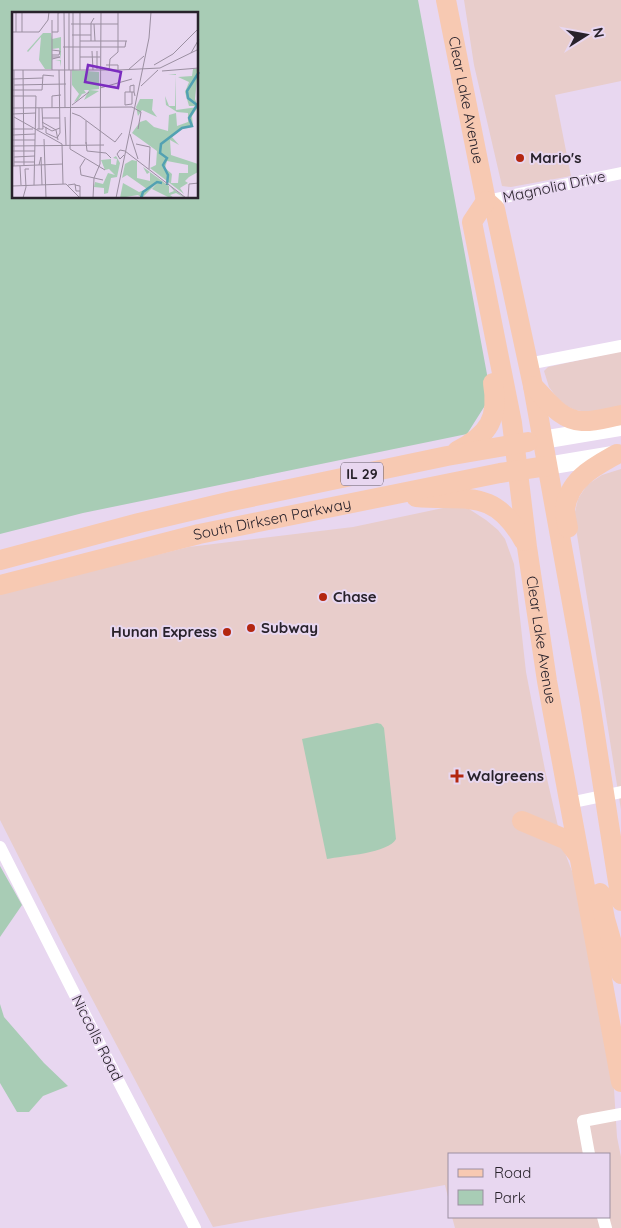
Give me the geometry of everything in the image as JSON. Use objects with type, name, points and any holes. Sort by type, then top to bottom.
[{"type":"main road","name":"Clear Lake Avenue","points":[[446,0],[486,201],[495,210],[533,386],[589,697],[612,793],[621,901]]},
{"type":"main road","name":"Clear Lake Avenue","points":[[486,201],[472,222],[515,444],[527,547],[538,617],[548,640],[561,686],[575,801]]},
{"type":"main road","points":[[447,456],[475,441],[490,424],[495,410],[496,398],[475,288],[482,274]]},
{"type":"main road","points":[[533,386],[556,410],[567,417],[583,421],[621,415]]},
{"type":"main road","name":"IL 29","points":[[515,444],[621,427]]},
{"type":"main road","name":"South Dirksen Parkway","points":[[0,560],[170,515],[447,456],[515,444]]},
{"type":"main road","points":[[589,697],[596,676],[565,510],[573,487],[581,477],[619,454]]},
{"type":"main road","name":"IL 29","points":[[547,466],[619,454]]},
{"type":"main road","name":"South Dirksen Parkway","points":[[0,585],[199,534],[517,470],[547,466]]},
{"type":"main road","points":[[392,495],[444,499],[465,498],[491,505],[511,521],[527,547]]},
{"type":"main road","points":[[575,801],[579,856],[621,1082]]},
{"type":"main road","points":[[575,801],[621,974]]},
{"type":"main road","points":[[522,821],[567,840],[579,856]]},
{"type":"street","name":"Magnolia Drive","points":[[486,201],[621,173]]},
{"type":"street","points":[[528,364],[621,346]]},
{"type":"street","points":[[575,801],[612,793]]},
{"type":"street","name":"Niccolls Road","points":[[0,846],[195,1228]]},
{"type":"street","points":[[589,1153],[583,1121],[621,1114]]},
{"type":"shaded area","points":[[464,0],[621,0],[621,81],[555,95],[571,176],[511,187],[502,186],[474,65]]},
{"type":"shaded area","points":[[621,351],[621,408],[602,411],[575,410],[558,399],[549,387],[544,371],[548,367]]},
{"type":"shaded area","points":[[621,469],[621,810],[574,516],[578,499],[587,485],[602,475]]},
{"type":"shaded area","points":[[457,507],[469,509],[486,520],[505,539],[514,564],[526,672],[545,770],[563,848],[575,879],[614,1089],[617,1137],[621,1157],[621,1228],[455,1228],[452,1218],[611,1218],[611,1153],[448,1153],[448,1197],[445,1185],[213,1227],[63,944],[0,820],[0,593],[189,547],[353,527],[443,508]]},
{"type":"green space","points":[[0,0],[418,0],[491,396],[467,434],[83,513],[0,534]]},
{"type":"green space","points":[[377,723],[381,724],[384,728],[396,839],[385,848],[375,851],[327,859],[302,739]]},
{"type":"green space","points":[[0,866],[22,905],[0,937]]},
{"type":"green space","points":[[0,1004],[4,1017],[44,1063],[68,1086],[43,1096],[29,1112],[17,1112],[0,1083]]},
{"type":"place","name":"Mario's","points":[[520,158]]},
{"type":"place","name":"Chase","points":[[323,597]]},
{"type":"place","name":"Subway","points":[[251,628]]},
{"type":"place","name":"Hunan Express","points":[[227,632]]},
{"type":"place","name":"Walgreens","points":[[457,776]]}]
